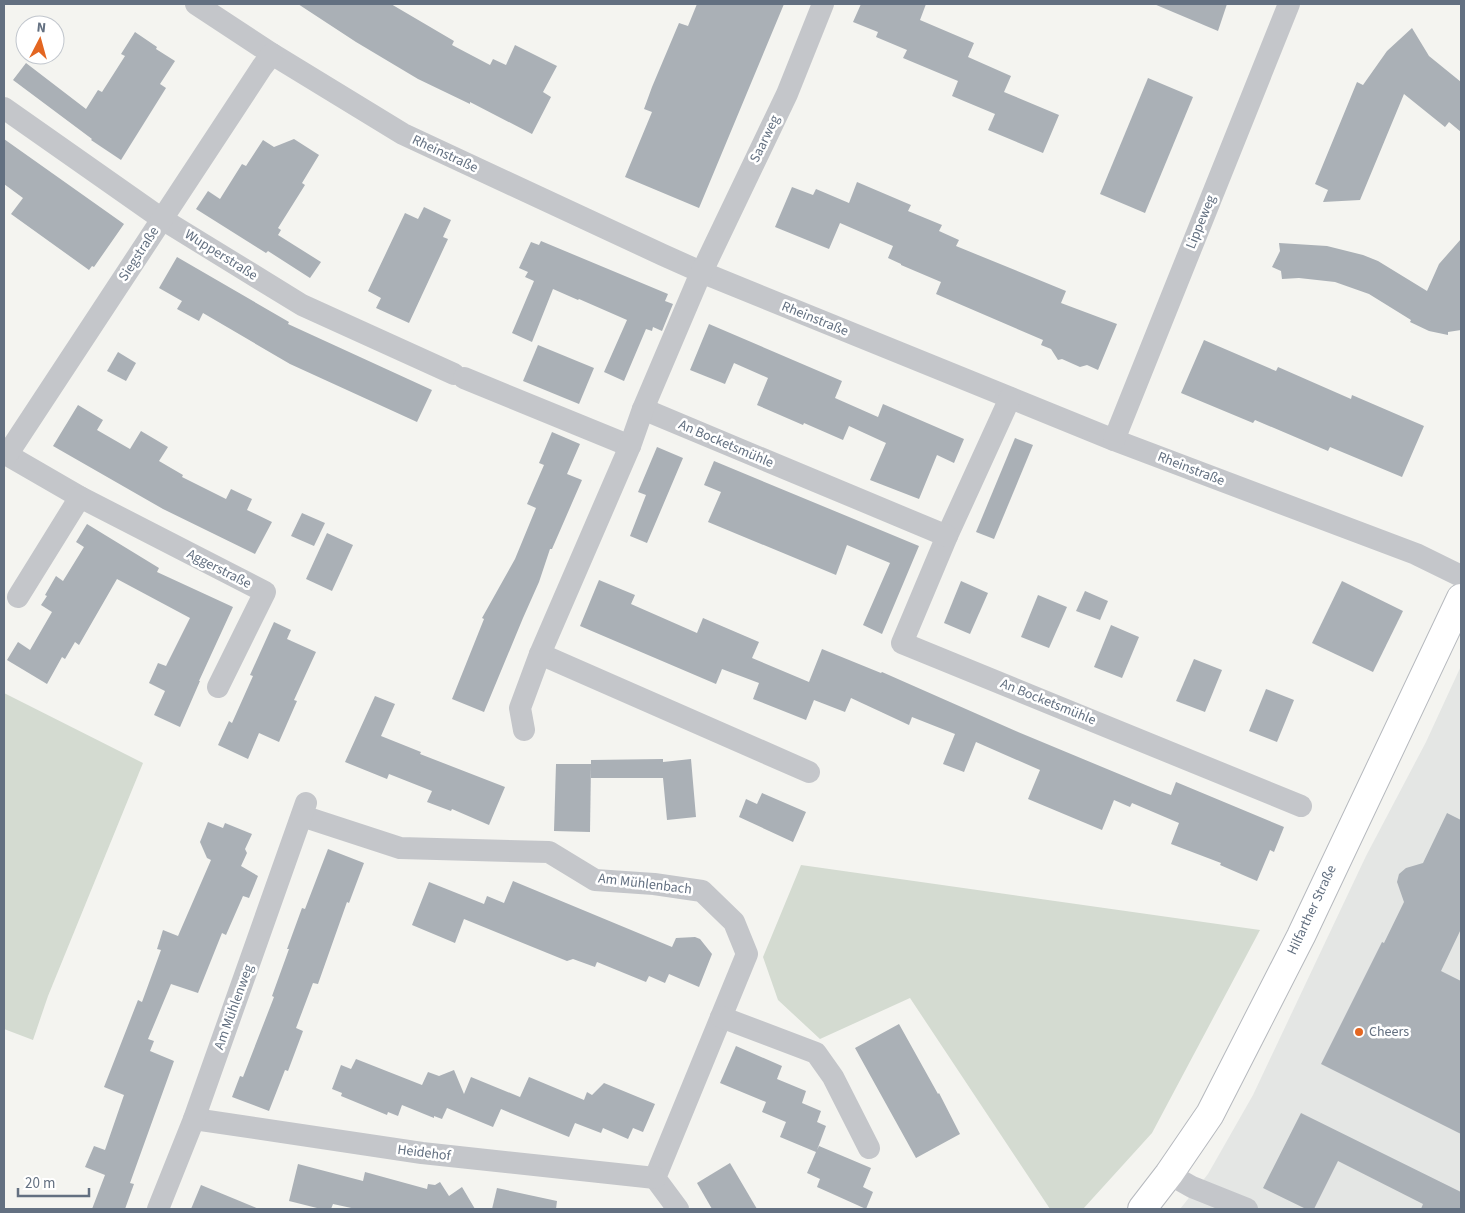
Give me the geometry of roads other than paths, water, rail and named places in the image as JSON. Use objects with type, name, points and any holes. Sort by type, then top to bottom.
[{"type":"main road","name":"Hilfarther Straße","points":[[1142,1209],[1170,1174],[1210,1114],[1301,936],[1461,598]]},
{"type":"street","name":"Rheinstraße","points":[[196,4],[272,54],[403,134],[701,272],[1114,440],[1416,554],[1461,576]]},
{"type":"street","name":"Saarweg","points":[[701,272],[787,94],[823,4]]},
{"type":"street","name":"Lippeweg","points":[[1114,440],[1289,4]]},
{"type":"street","name":"Siegstraße","points":[[5,454],[272,54]]},
{"type":"street","name":"Wupperstraße","points":[[4,108],[162,219],[302,305],[459,376],[630,446]]},
{"type":"street","points":[[524,730],[520,708],[540,654],[630,446],[643,409],[701,272]]},
{"type":"street","name":"An Bocketsmühle","points":[[1010,398],[947,536],[902,643],[1301,806]]},
{"type":"street","name":"An Bocketsmühle","points":[[643,409],[947,536]]},
{"type":"street","name":"Aggerstraße","points":[[5,454],[80,497],[265,592],[218,686]]},
{"type":"street","points":[[18,597],[80,497]]},
{"type":"street","points":[[540,654],[809,772]]},
{"type":"street","name":"Am Mühlenbach","points":[[304,810],[400,848],[549,852],[595,880],[654,884],[702,891],[734,922],[747,954],[655,1178]]},
{"type":"street","name":"Am Mühlenweg","points":[[158,1209],[194,1119],[304,810]]},
{"type":"street","points":[[721,1017],[816,1053],[833,1077],[870,1148]]},
{"type":"street","name":"Heidehof","points":[[194,1119],[422,1153],[655,1178]]},
{"type":"street","points":[[1170,1174],[1192,1187],[1248,1209]]},
{"type":"street","points":[[655,1178],[678,1209]]},
{"type":"place","name":"Cheers","points":[[1359,1032]]}]
